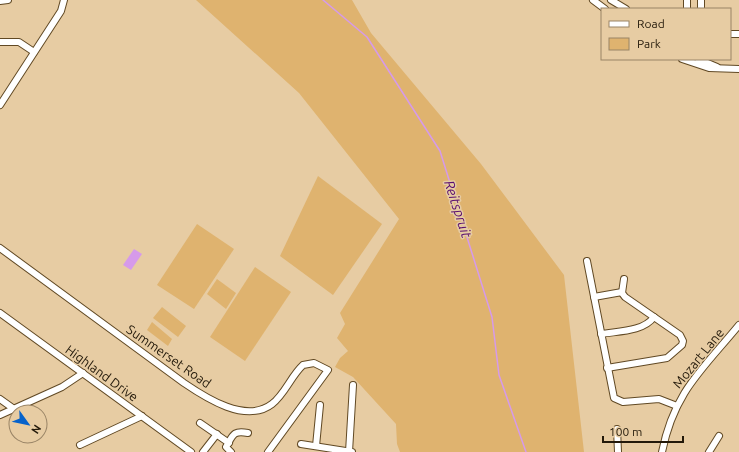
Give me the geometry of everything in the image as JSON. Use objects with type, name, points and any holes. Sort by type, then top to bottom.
[{"type":"street","points":[[0,1],[8,0]]},
{"type":"street","points":[[0,105],[61,11],[64,0]]},
{"type":"street","points":[[594,0],[604,8]]},
{"type":"street","points":[[611,0],[624,8]]},
{"type":"street","points":[[0,42],[19,42],[34,52]]},
{"type":"street","points":[[685,60],[704,67],[739,68]]},
{"type":"street","points":[[700,60],[718,67]]},
{"type":"street","points":[[0,91],[7,95]]},
{"type":"street","name":"Summerset Road","points":[[0,248],[184,383],[201,394],[226,405],[243,410],[264,408],[277,399],[303,365],[314,363],[328,370],[268,452]]},
{"type":"street","points":[[587,261],[612,394],[616,400],[623,402],[659,400],[677,406]]},
{"type":"street","points":[[607,368],[667,358],[682,345],[684,341],[680,335],[625,297],[622,292],[624,280]]},
{"type":"street","points":[[594,297],[622,292]]},
{"type":"street","name":"Highland Drive","points":[[0,313],[191,452]]},
{"type":"street","points":[[601,334],[646,326],[654,317]]},
{"type":"street","name":"Mozart Lane","points":[[662,452],[668,429],[677,406],[690,383],[739,325]]},
{"type":"street","points":[[25,404],[62,387],[83,373]]},
{"type":"street","points":[[301,444],[316,446],[326,451],[350,452],[353,385]]},
{"type":"street","points":[[316,446],[320,405]]},
{"type":"street","points":[[80,445],[142,416]]},
{"type":"street","points":[[200,423],[229,443]]},
{"type":"street","points":[[617,429],[618,452]]},
{"type":"street","points":[[231,452],[226,448],[237,431],[248,433]]},
{"type":"street","points":[[203,452],[217,434]]},
{"type":"street","points":[[709,452],[718,436]]},
{"type":"green space","name":"Reitspruit","points":[[196,0],[352,0],[371,33],[481,164],[564,275],[584,452],[400,452],[397,444],[396,424],[353,377],[335,367],[340,358],[348,351],[337,338],[345,324],[340,313],[399,219],[299,93]]},
{"type":"green space","points":[[318,176],[382,224],[333,295],[280,256]]},
{"type":"green space","points":[[197,224],[234,249],[194,309],[157,285]]},
{"type":"green space","points":[[255,267],[291,292],[245,361],[210,337]]},
{"type":"green space","points":[[217,279],[236,293],[226,309],[207,294]]},
{"type":"green space","points":[[162,307],[186,326],[178,337],[153,318]]},
{"type":"green space","points":[[152,322],[172,339],[168,346],[147,330]]},
{"type":"shaded area","points":[[134,249],[142,254],[131,270],[123,265]]},
{"type":"waterway","name":"Reitspruit","points":[[323,0],[367,37],[440,151],[492,317],[499,375],[526,452]]}]
